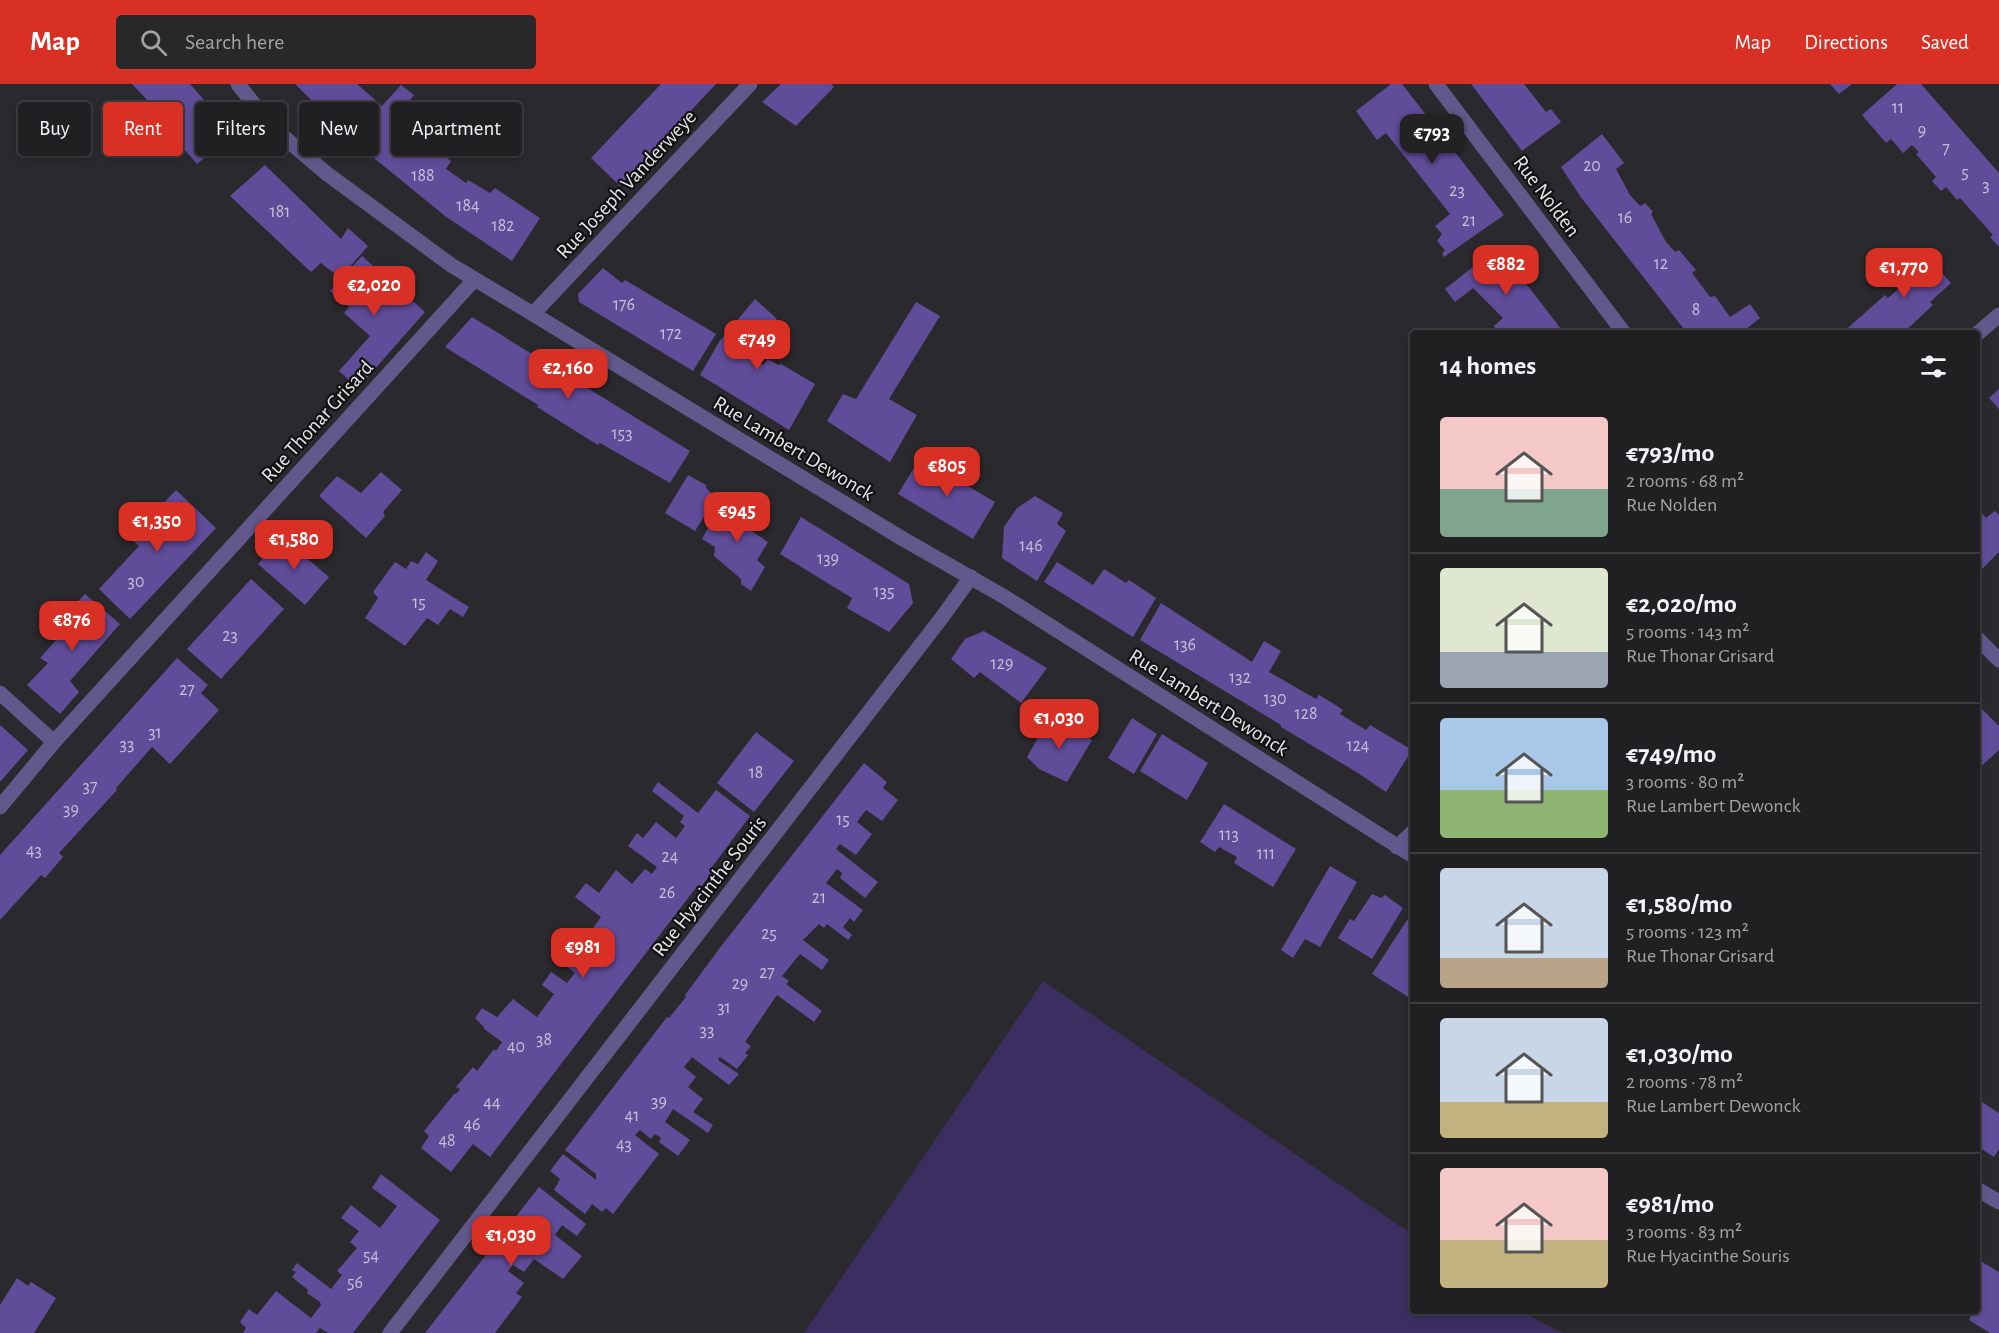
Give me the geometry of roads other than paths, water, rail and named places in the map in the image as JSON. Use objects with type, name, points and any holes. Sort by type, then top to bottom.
[{"type":"street","name":"Rue Lambert Dewonck","points":[[238,84],[271,126],[326,173],[403,231],[474,280],[892,533],[1004,596],[1410,854]]},
{"type":"street","name":"Rue Joseph Vanderweye","points":[[533,314],[750,84]]},
{"type":"street","name":"Rue Nolden","points":[[1436,84],[1621,330]]},
{"type":"street","name":"Rue Thonar Grisard","points":[[0,807],[54,742],[474,280]]},
{"type":"street","points":[[1980,331],[1999,315]]},
{"type":"street","name":"Rue Hyacinthe Souris","points":[[390,1333],[971,577]]},
{"type":"street","points":[[1980,641],[1999,660]]},
{"type":"street","points":[[0,693],[54,742]]},
{"type":"street","points":[[1397,847],[1410,835]]},
{"type":"street","points":[[1980,1191],[1999,1202]]}]
